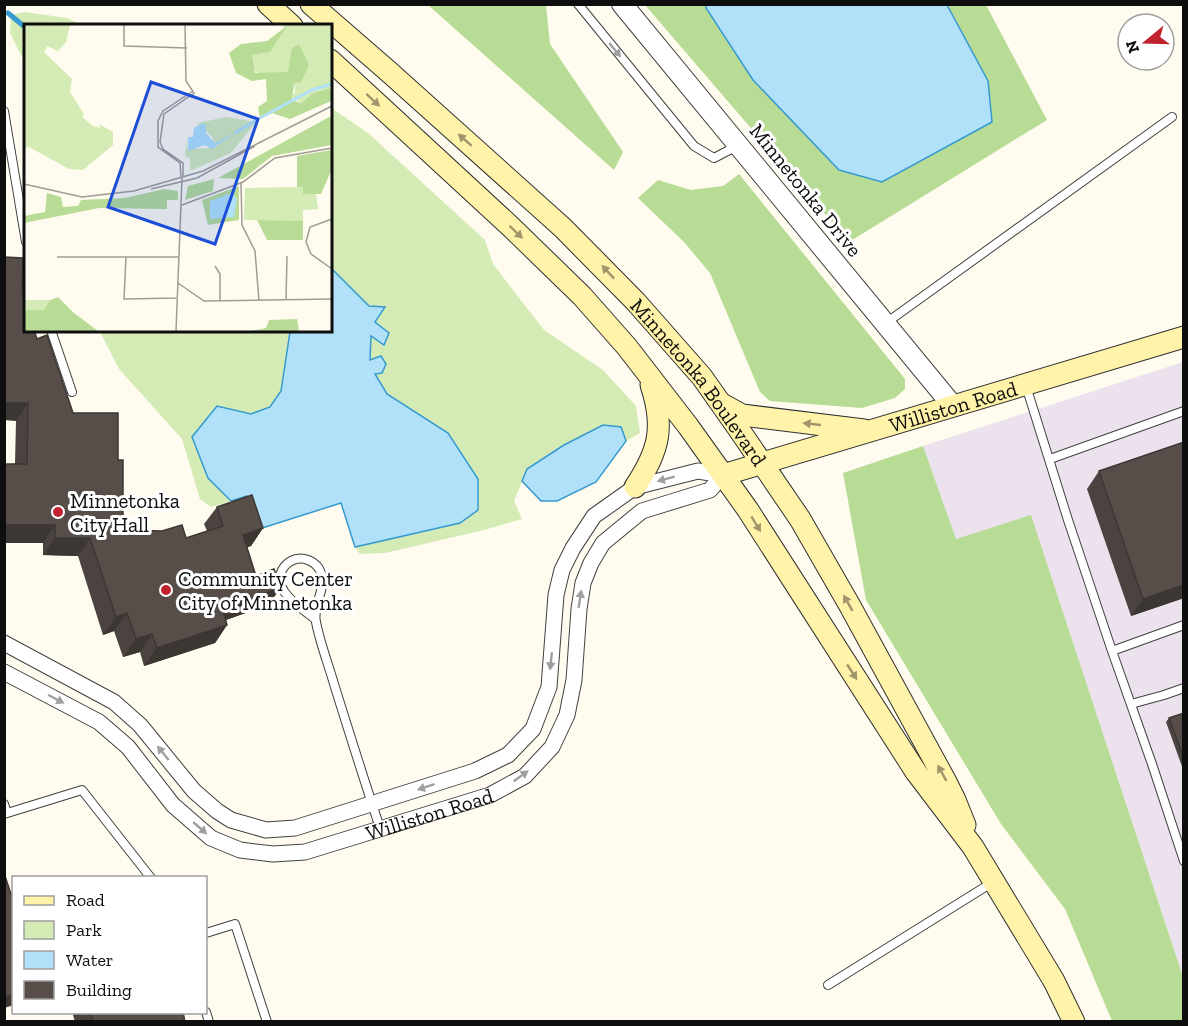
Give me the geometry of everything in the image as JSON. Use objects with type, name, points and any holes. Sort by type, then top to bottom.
[{"type":"main road","points":[[268,4],[290,24]]},
{"type":"main road","name":"Minnetonka Boulevard","points":[[311,4],[515,183],[579,243],[702,377],[800,519],[940,770],[955,800],[973,847]]},
{"type":"main road","name":"Minnetonka Boulevard","points":[[332,62],[510,226],[574,288],[627,347],[688,426],[748,510],[916,772],[973,847],[1054,981],[1074,1022]]},
{"type":"main road","name":"Williston Road","points":[[723,475],[1184,337]]},
{"type":"main road","points":[[635,488],[647,470],[657,446],[659,427],[657,404],[647,373]]},
{"type":"main road","points":[[720,403],[742,415],[870,430]]},
{"type":"street","name":"Minnetonka Drive","points":[[622,4],[953,406]]},
{"type":"street","name":"Williston Road","points":[[4,643],[114,702],[140,725],[194,790],[217,811],[231,820],[266,830],[295,828],[476,771],[508,755],[533,729],[549,687],[556,595],[562,570],[594,516],[635,488],[698,471],[723,475]]},
{"type":"street","name":"Williston Road","points":[[4,672],[99,722],[128,747],[173,805],[212,838],[240,850],[273,854],[305,852],[490,795],[525,776],[552,747],[567,715],[574,680],[583,584],[591,563],[603,543],[642,511],[710,490],[723,475]]},
{"type":"lane","points":[[578,4],[694,146],[714,158],[738,145]]},
{"type":"lane","points":[[4,111],[24,230]]},
{"type":"lane","points":[[885,324],[1172,117]]},
{"type":"lane","points":[[52,332],[72,392]]},
{"type":"lane","points":[[1026,385],[1068,520],[1184,861]]},
{"type":"lane","points":[[1050,459],[1184,411]]},
{"type":"lane","points":[[315,620],[280,586],[281,571],[285,565],[298,558],[312,561],[321,572],[322,580],[315,620],[380,828]]},
{"type":"lane","points":[[1112,651],[1184,625]]},
{"type":"lane","points":[[1131,704],[1184,688]]},
{"type":"lane","points":[[4,804],[6,814],[82,790],[149,876]]},
{"type":"lane","points":[[828,985],[994,881]]},
{"type":"lane","points":[[207,933],[235,924],[267,1022]]},
{"type":"shaded area","points":[[1183,362],[1183,977],[1031,516],[956,540],[923,446]]},
{"type":"green space","points":[[428,5],[546,5],[550,44],[623,152],[614,170]]},
{"type":"green space","points":[[645,5],[706,5],[706,9],[753,80],[839,170],[882,182],[988,81],[947,5],[986,5],[1047,120],[849,242]]},
{"type":"green space","points":[[25,12],[67,18],[80,24],[24,24],[24,61],[10,33],[11,15]]},
{"type":"green space","points":[[332,108],[368,133],[485,240],[493,264],[544,330],[603,370],[636,406],[640,433],[626,441],[621,427],[527,469],[514,501],[522,519],[385,553],[360,554],[355,547],[460,523],[478,510],[448,433],[387,394],[374,373],[370,361],[371,335],[375,322],[384,307],[332,302]]},
{"type":"green space","points":[[739,174],[905,379],[905,389],[895,398],[862,408],[770,401],[760,392],[710,273],[684,242],[638,198],[658,180],[691,190],[723,186]]},
{"type":"green space","points":[[100,332],[290,332],[281,391],[270,407],[251,414],[217,407],[208,478],[231,501],[211,507],[200,499],[182,439],[119,369]]},
{"type":"green space","points":[[923,446],[956,539],[1031,515],[1183,977],[1183,1021],[1112,1021],[1065,909],[1001,824],[866,600],[843,473]]},
{"type":"water","points":[[706,5],[947,5],[988,81],[992,122],[882,182],[839,170],[753,80]]},
{"type":"water","points":[[332,269],[369,306],[385,307],[375,322],[389,333],[384,345],[371,336],[370,360],[381,356],[386,364],[382,373],[375,374],[387,394],[448,433],[478,479],[478,510],[460,523],[355,547],[341,503],[259,529],[247,496],[231,501],[208,478],[192,437],[217,406],[251,414],[270,407],[281,391],[290,332],[332,332]]},
{"type":"water","points":[[603,425],[621,427],[626,441],[596,482],[557,501],[541,501],[522,481],[527,469],[564,445]]},
{"type":"building","points":[[4,257],[23,258],[24,332],[35,332],[37,339],[47,335],[73,413],[118,413],[118,460],[123,460],[123,530],[162,531],[182,525],[186,538],[223,526],[217,507],[252,495],[263,528],[243,535],[256,576],[274,569],[281,588],[222,608],[227,625],[157,648],[152,634],[136,639],[127,613],[116,617],[90,538],[55,538],[55,525],[4,525],[4,464],[27,464],[28,403],[4,403]]},
{"type":"building","points":[[1184,442],[1184,585],[1143,599],[1099,471]]},
{"type":"building","points":[[1184,713],[1184,759],[1169,718]]},
{"type":"building","points":[[4,873],[12,897],[12,995],[4,997]]},
{"type":"building","points":[[91,1014],[183,1014],[185,1022],[93,1022]]},
{"type":"waterway","points":[[8,13],[24,26]]},
{"type":"place","name":"Minnetonka City Hall","points":[[58,512]]},
{"type":"place","name":"Community Center City of Minnetonka","points":[[166,590]]}]
